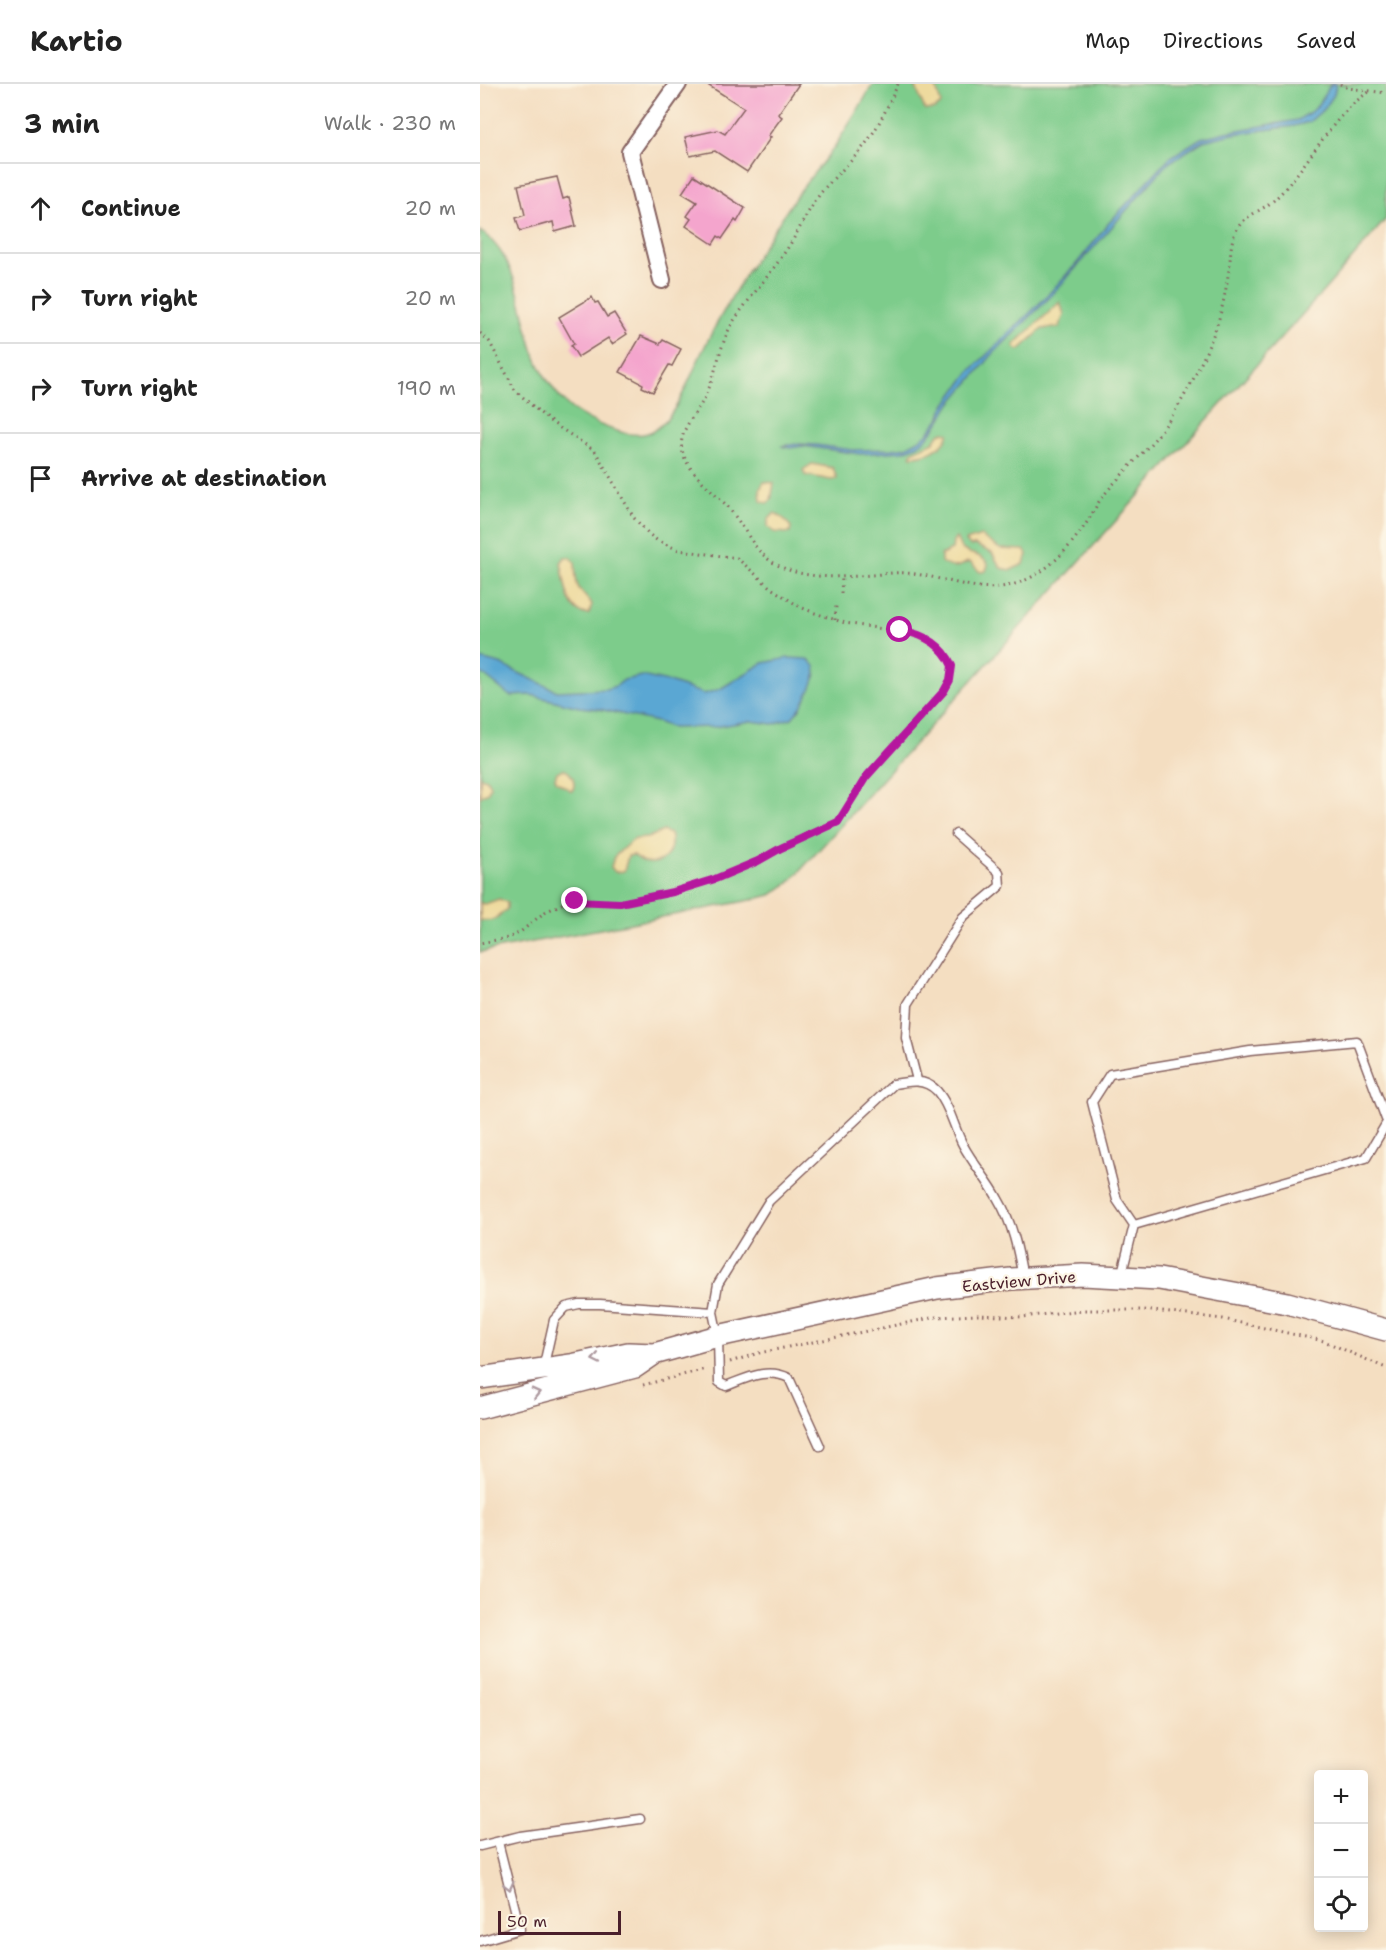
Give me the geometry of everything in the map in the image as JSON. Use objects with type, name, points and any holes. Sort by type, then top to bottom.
[{"type":"street","points":[[662,280],[630,152],[678,84]]},
{"type":"street","name":"Eastview Drive","points":[[480,1378],[628,1353],[654,1354],[718,1336],[937,1288],[1023,1278],[1083,1275],[1159,1279],[1287,1303],[1386,1330]]},
{"type":"street","name":"Eastview Drive","points":[[480,1408],[635,1367],[654,1354]]},
{"type":"lane","points":[[917,1080],[906,1038],[908,1004],[963,917],[1000,886],[999,872],[956,834]]},
{"type":"lane","points":[[1121,1277],[1134,1225],[1118,1200],[1092,1102],[1110,1074],[1250,1051],[1357,1041],[1386,1119]]},
{"type":"lane","points":[[820,1446],[789,1378],[779,1373],[754,1375],[726,1386],[719,1382],[718,1336],[713,1312],[718,1284],[769,1201],[894,1084],[917,1080],[936,1090],[951,1114],[972,1163],[1002,1206],[1016,1240],[1023,1278]]},
{"type":"lane","points":[[1134,1225],[1366,1158],[1386,1124]]},
{"type":"lane","points":[[543,1369],[554,1320],[566,1307],[579,1304],[600,1304],[713,1312]]},
{"type":"lane","points":[[480,1846],[520,1836],[640,1819]]},
{"type":"lane","points":[[480,1941],[520,1929],[498,1842]]},
{"type":"path","points":[[898,84],[872,135],[825,188],[786,251],[733,322],[724,338],[712,382],[682,436],[682,450],[704,483],[730,508],[740,527],[764,557],[778,567],[842,577],[908,572],[991,588],[1008,586],[1028,579],[1042,572],[1060,556],[1080,533],[1100,501],[1161,432],[1194,379],[1218,323],[1232,245],[1238,228],[1248,217],[1271,202],[1340,118],[1360,97],[1369,92]]},
{"type":"path","points":[[1340,84],[1347,88],[1386,93]]},
{"type":"path","points":[[480,333],[489,341],[515,390],[548,420],[595,451],[634,518],[650,535],[679,550],[737,558],[787,599],[800,607],[835,620],[921,635],[940,647],[952,666],[950,680],[944,691],[866,777],[838,822],[715,879],[632,902],[612,903],[584,900],[562,904],[545,912],[519,933],[508,938],[480,943]]},
{"type":"path","points":[[841,592],[842,577]]},
{"type":"path","points":[[835,620],[836,606]]},
{"type":"path","points":[[634,1387],[759,1353],[936,1317],[978,1315],[1022,1317],[1083,1310],[1143,1310],[1222,1319],[1324,1341],[1386,1368]]},
{"type":"green space","points":[[873,84],[1386,84],[1386,219],[790,882],[771,895],[751,900],[480,952],[480,231],[495,245],[507,262],[538,363],[559,396],[579,414],[598,424],[630,434],[648,433],[658,428],[674,410],[702,352],[744,276],[796,196],[835,146]]},
{"type":"sand","points":[[917,84],[935,84],[941,104],[935,109],[925,110],[916,88]]},
{"type":"sand","points":[[1060,302],[1064,315],[1059,327],[1042,329],[1019,350],[1015,348],[1014,345]]},
{"type":"sand","points":[[949,433],[947,439],[939,447],[923,455],[911,456],[912,452],[934,442],[939,434]]},
{"type":"sand","points":[[812,464],[833,468],[837,479],[805,475],[803,470]]},
{"type":"sand","points":[[764,482],[774,483],[771,500],[767,503],[761,501],[760,489]]},
{"type":"sand","points":[[775,513],[791,527],[790,533],[774,532],[768,527],[768,520]]},
{"type":"sand","points":[[981,536],[1000,549],[1024,550],[1027,554],[1024,564],[1011,570],[1001,568],[992,553],[975,545],[970,546],[966,541]]},
{"type":"sand","points":[[956,538],[961,548],[985,560],[988,564],[986,571],[980,572],[968,562],[954,567],[941,562],[941,555],[952,550]]},
{"type":"sand","points":[[565,557],[575,562],[578,585],[592,604],[589,614],[581,613],[571,603],[561,563]]},
{"type":"sand","points":[[563,769],[573,778],[572,791],[557,782],[555,778],[557,772]]},
{"type":"sand","points":[[480,777],[487,779],[490,786],[488,792],[480,797]]},
{"type":"sand","points":[[663,831],[670,834],[671,843],[670,850],[661,860],[648,863],[634,855],[628,856],[624,871],[615,872],[611,867],[614,857],[629,843]]},
{"type":"sand","points":[[499,899],[507,902],[507,909],[492,920],[480,920],[480,903],[485,904]]},
{"type":"water","points":[[1331,84],[1336,84],[1334,95],[1325,108],[1309,122],[1203,141],[1167,164],[1053,294],[993,354],[948,407],[927,438],[917,446],[903,451],[860,454],[803,446],[790,448],[781,446],[798,444],[853,450],[892,449],[906,447],[917,441],[927,434],[939,419],[943,408],[971,370],[1044,299],[1078,262],[1108,224],[1169,158],[1201,138],[1298,120],[1315,109]]},
{"type":"water","points":[[788,658],[808,659],[815,666],[816,674],[801,707],[792,718],[773,724],[751,721],[715,727],[673,728],[657,722],[531,695],[510,696],[480,672],[480,659],[500,664],[557,691],[606,689],[624,680],[642,676],[704,694],[720,689],[763,663]]},
{"type":"building","points":[[706,84],[799,84],[778,114],[782,117],[768,136],[771,137],[747,172],[715,151],[690,156],[685,137],[718,130],[725,134],[744,108]]},
{"type":"building","points":[[694,175],[745,208],[737,222],[735,220],[722,239],[718,236],[713,244],[686,226],[691,219],[687,216],[697,202],[682,193]]},
{"type":"building","points":[[557,177],[563,199],[569,197],[576,226],[555,232],[553,222],[520,231],[516,218],[525,215],[518,185]]},
{"type":"building","points":[[592,297],[607,317],[614,313],[627,334],[612,344],[608,338],[578,357],[571,346],[574,344],[559,317]]},
{"type":"building","points":[[641,336],[660,344],[663,340],[681,349],[653,392],[620,372]]},
{"type":"route","points":[[575,901],[632,902],[673,892],[715,879],[758,861],[838,822],[866,777],[944,691],[950,680],[952,666],[940,647],[921,635],[900,630]]}]
